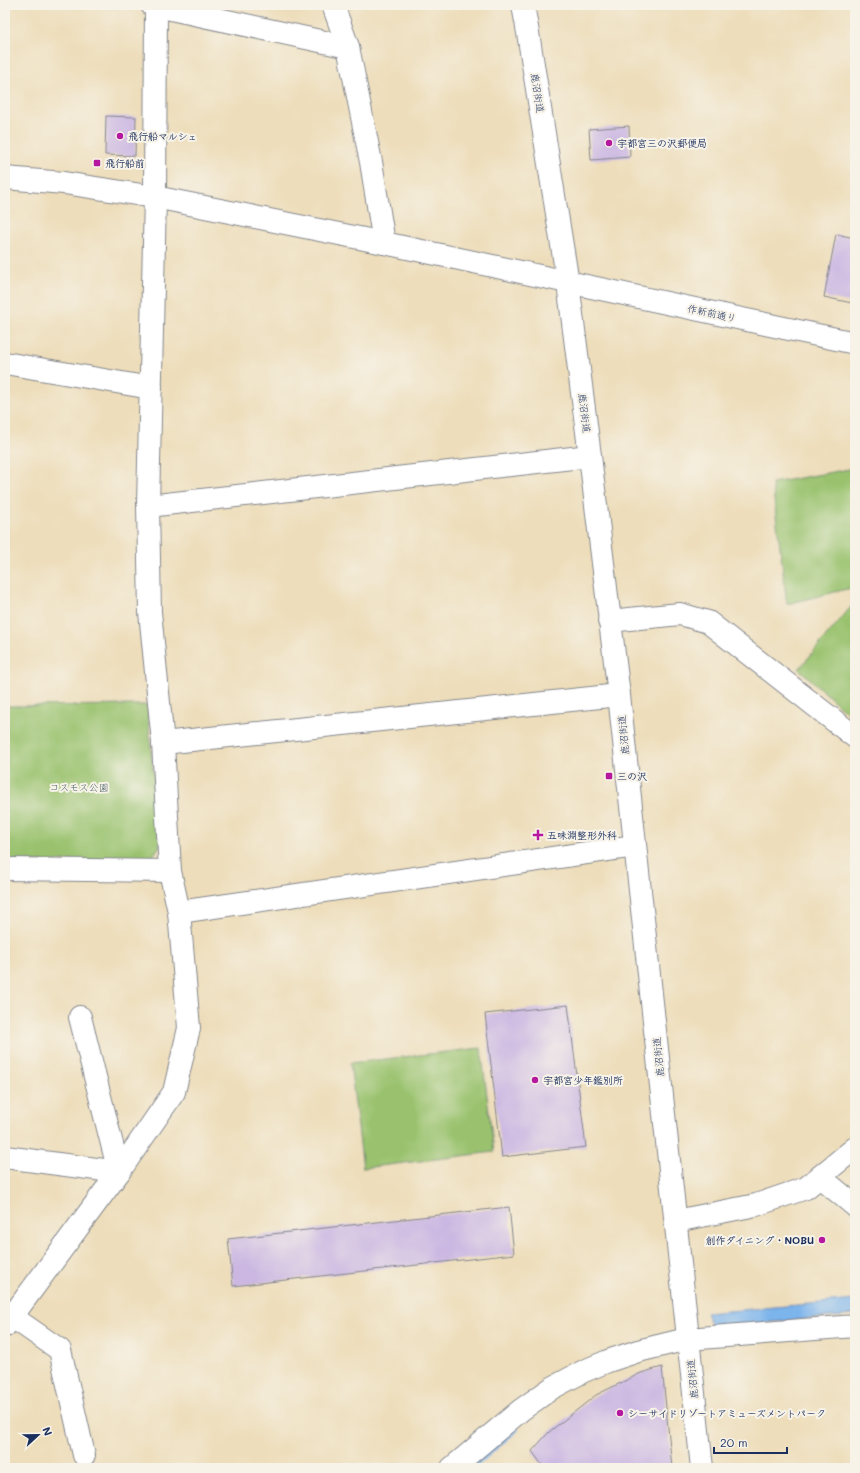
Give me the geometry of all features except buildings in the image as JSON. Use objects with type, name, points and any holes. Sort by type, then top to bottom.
[{"type":"street","points":[[84,1455],[60,1350],[8,1321],[119,1172],[174,1092],[189,1028],[180,912],[170,871],[163,743],[150,612],[148,506],[155,197],[154,5],[348,47]]},
{"type":"street","points":[[333,5],[348,47],[371,162],[384,243]]},
{"type":"street","name":"鹿沼街道","points":[[523,5],[568,283],[590,456],[619,696],[702,1468]]},
{"type":"street","name":"作新前通り","points":[[5,178],[64,183],[155,197],[384,243],[855,343]]},
{"type":"street","points":[[5,363],[151,388]]},
{"type":"street","points":[[148,506],[590,456]]},
{"type":"street","points":[[609,621],[680,614],[708,622],[855,738]]},
{"type":"street","points":[[163,743],[619,696]]},
{"type":"street","points":[[180,912],[635,846]]},
{"type":"street","points":[[5,869],[170,871]]},
{"type":"street","points":[[80,1017],[119,1172]]},
{"type":"street","points":[[676,1221],[756,1205],[806,1188],[855,1148]]},
{"type":"street","points":[[5,1157],[119,1172]]},
{"type":"street","points":[[820,1177],[855,1206]]},
{"type":"street","points":[[452,1468],[530,1404],[552,1388],[584,1371],[608,1361],[638,1351],[687,1339],[855,1326]]},
{"type":"green space","points":[[855,468],[855,587],[787,604],[772,483]]},
{"type":"green space","points":[[855,602],[855,720],[799,669]]},
{"type":"green space","name":"コスモス公園","points":[[147,705],[160,846],[150,860],[15,862],[5,852],[6,706]]},
{"type":"green space","points":[[481,1048],[494,1152],[363,1168],[350,1063]]},
{"type":"water","points":[[855,1300],[855,1315],[712,1327],[706,1313]]},
{"type":"waterway","points":[[470,1468],[515,1429]]},
{"type":"place","name":"飛行船マルシェ","points":[[120,136]]},
{"type":"place","name":"宇都宮三の沢郵便局","points":[[609,143]]},
{"type":"place","name":"飛行船前","points":[[97,163]]},
{"type":"place","name":"三の沢","points":[[609,776]]},
{"type":"place","name":"五味淵整形外科","points":[[538,835]]},
{"type":"place","name":"宇都宮少年鑑別所","points":[[535,1080]]},
{"type":"place","name":"創作ダイニング・NOBU","points":[[822,1240]]},
{"type":"place","name":"シーサイドリゾートアミューズメントパーク","points":[[620,1413]]}]
